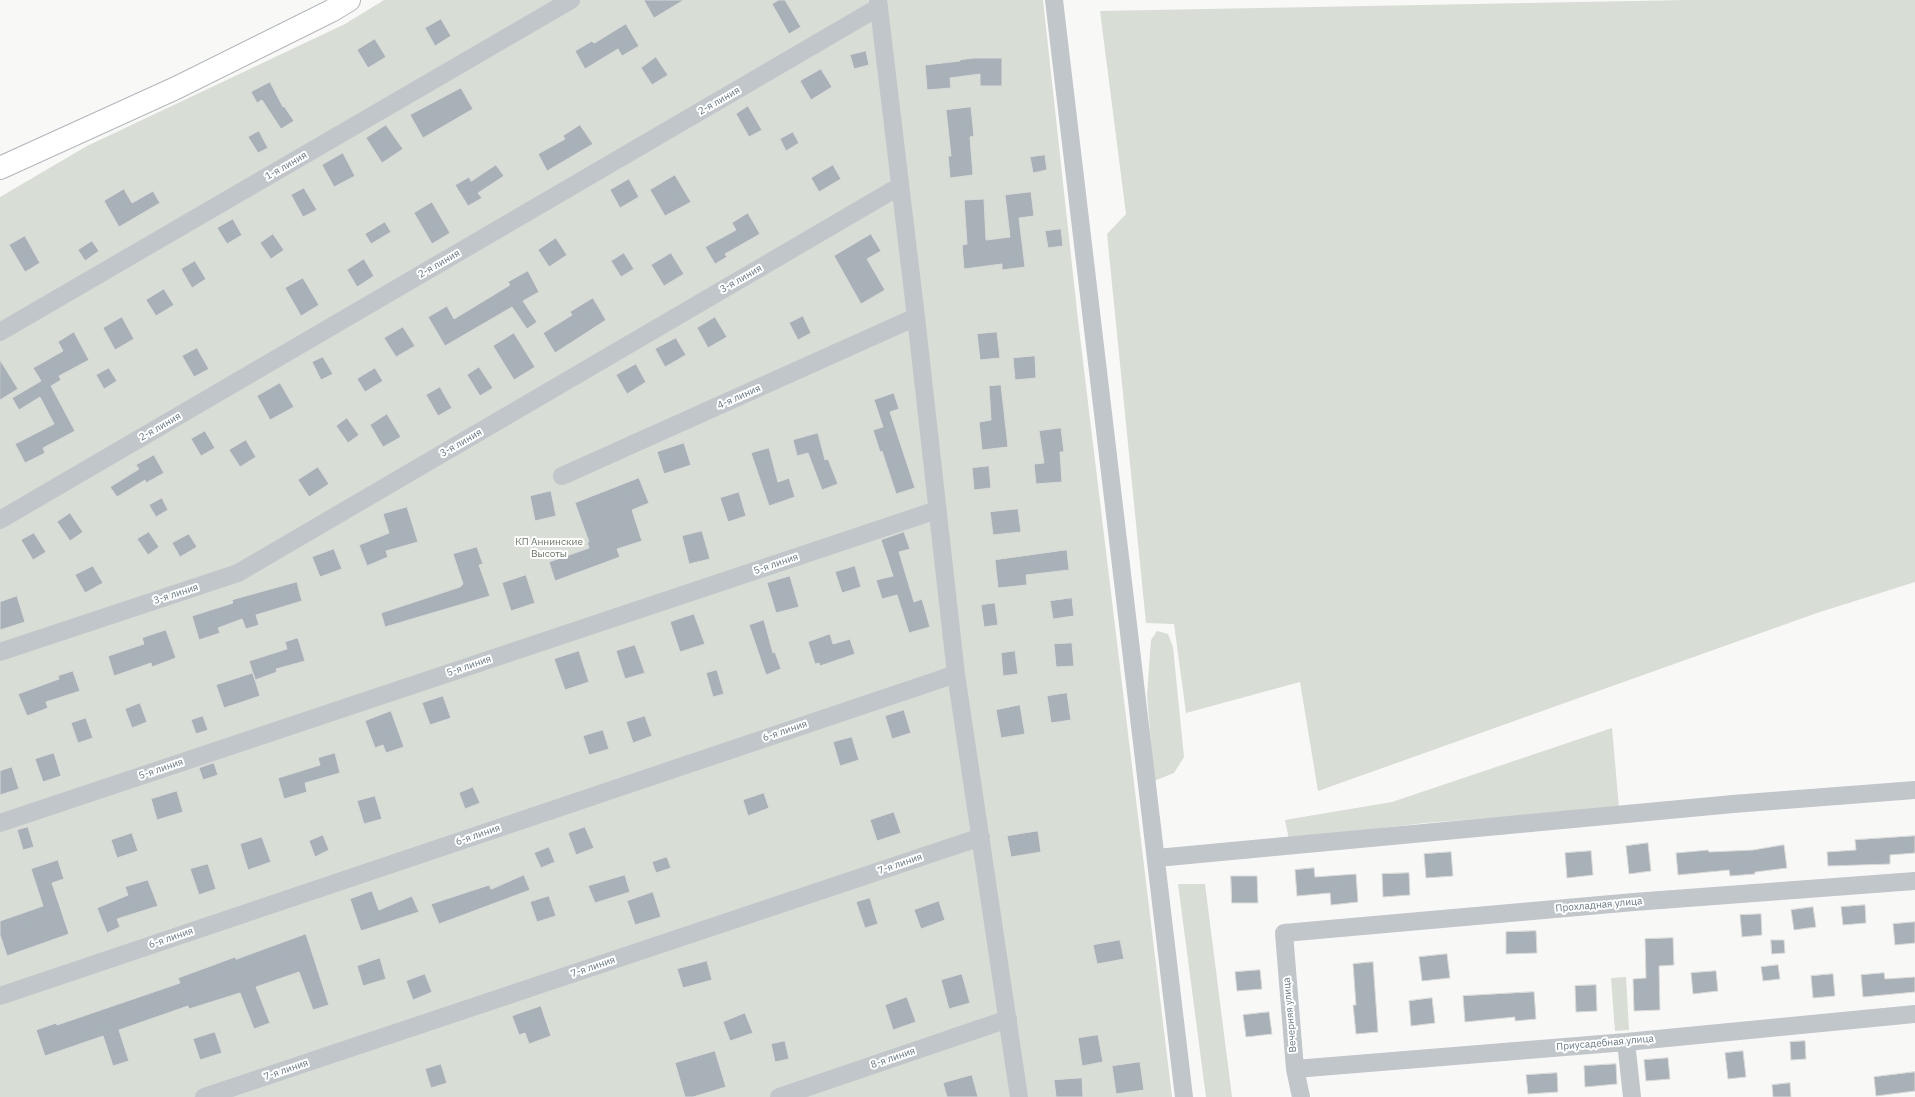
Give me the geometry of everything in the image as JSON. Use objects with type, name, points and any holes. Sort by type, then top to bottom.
[{"type":"main road","points":[[0,168],[176,88],[331,11],[349,0]]},
{"type":"street","name":"1-я линия","points":[[0,332],[571,0]]},
{"type":"street","points":[[1054,0],[1157,858],[1184,1097]]},
{"type":"street","points":[[878,4],[916,317],[956,674],[1020,1097]]},
{"type":"street","name":"2-я линия","points":[[0,520],[878,4]]},
{"type":"street","name":"3-я линия","points":[[0,652],[238,573],[900,186]]},
{"type":"street","name":"4-я линия","points":[[562,476],[916,317]]},
{"type":"street","name":"5-я линия","points":[[0,823],[937,510]]},
{"type":"street","name":"6-я линия","points":[[0,996],[956,674]]},
{"type":"street","points":[[1157,858],[1733,804],[1915,790]]},
{"type":"street","name":"7-я линия","points":[[204,1097],[981,837]]},
{"type":"street","name":"Прохладная улица","points":[[1284,933],[1634,902],[1915,880]]},
{"type":"street","name":"Вечерняя улица","points":[[1284,933],[1295,1069],[1302,1097]]},
{"type":"street","name":"Приусадебная улица","points":[[1295,1069],[1626,1042],[1915,1014]]},
{"type":"street","name":"8-я линия","points":[[779,1097],[1008,1020]]},
{"type":"street","points":[[1626,1042],[1632,1097]]},
{"type":"green space","name":"КП Аннинские Высоты","points":[[384,0],[1043,0],[1078,320],[1172,1097],[0,1097],[0,197],[87,146],[345,24]]},
{"type":"green space","points":[[1688,0],[1915,0],[1915,582],[1817,613],[1318,791],[1300,682],[1186,713],[1174,624],[1146,623],[1107,234],[1126,214],[1100,11]]},
{"type":"green space","points":[[1157,631],[1168,634],[1173,647],[1184,757],[1174,773],[1154,781],[1147,695],[1151,640]]},
{"type":"green space","points":[[1612,728],[1619,808],[1425,823],[1289,839],[1285,820],[1392,802]]},
{"type":"green space","points":[[1178,884],[1205,884],[1232,1097],[1206,1097]]},
{"type":"green space","points":[[1626,977],[1629,1030],[1615,1031],[1611,978]]},
{"type":"building","points":[[644,0],[684,0],[654,18]]},
{"type":"building","points":[[779,0],[785,0],[801,27],[789,34],[772,4]]},
{"type":"building","points":[[441,19],[451,36],[435,46],[425,28]]},
{"type":"building","points":[[626,24],[639,46],[622,56],[618,49],[585,69],[575,51],[592,41],[594,43]]},
{"type":"building","points":[[375,39],[386,57],[368,68],[357,50]]},
{"type":"building","points":[[866,51],[869,65],[854,69],[850,55]]},
{"type":"building","points":[[656,57],[668,75],[652,85],[641,68]]},
{"type":"building","points":[[974,58],[1002,58],[1002,86],[980,86],[980,74],[950,78],[951,88],[927,90],[925,65]]},
{"type":"building","points":[[821,69],[832,87],[811,100],[800,81]]},
{"type":"building","points":[[270,82],[283,107],[284,106],[294,121],[281,129],[262,100],[257,103],[251,92]]},
{"type":"building","points":[[461,88],[473,109],[423,138],[410,115]]},
{"type":"building","points":[[748,106],[762,130],[749,137],[736,114]]},
{"type":"building","points":[[971,107],[974,136],[970,137],[973,175],[950,178],[948,156],[951,156],[946,110]]},
{"type":"building","points":[[386,125],[403,149],[382,163],[366,138]]},
{"type":"building","points":[[580,125],[593,144],[547,171],[538,154],[565,139],[563,136]]},
{"type":"building","points":[[259,131],[268,148],[258,153],[248,137]]},
{"type":"building","points":[[793,132],[799,143],[786,151],[780,139]]},
{"type":"building","points":[[343,153],[355,176],[334,187],[322,165]]},
{"type":"building","points":[[1045,155],[1047,170],[1033,173],[1030,157]]},
{"type":"building","points":[[496,165],[504,176],[478,193],[482,198],[468,206],[455,185],[469,177],[471,181]]},
{"type":"building","points":[[833,165],[841,179],[819,192],[811,178]]},
{"type":"building","points":[[675,175],[691,202],[665,216],[650,190]]},
{"type":"building","points":[[629,179],[639,197],[620,208],[610,190]]},
{"type":"building","points":[[304,188],[317,210],[303,217],[291,195]]},
{"type":"building","points":[[124,189],[132,203],[153,191],[160,203],[119,227],[104,201]]},
{"type":"building","points":[[1031,192],[1034,216],[1019,218],[1025,267],[1002,270],[1002,264],[964,269],[962,245],[967,244],[964,200],[984,199],[986,240],[1010,237],[1005,195]]},
{"type":"building","points":[[432,202],[450,233],[432,244],[414,213]]},
{"type":"building","points":[[748,213],[760,234],[725,254],[727,257],[715,264],[705,247],[736,230],[732,223]]},
{"type":"building","points":[[233,219],[242,235],[227,244],[217,228]]},
{"type":"building","points":[[385,222],[391,232],[371,244],[365,234]]},
{"type":"building","points":[[1061,229],[1063,246],[1048,248],[1045,231]]},
{"type":"building","points":[[273,234],[284,250],[271,259],[260,243]]},
{"type":"building","points":[[871,234],[881,251],[867,259],[885,290],[861,304],[834,256]]},
{"type":"building","points":[[25,236],[40,263],[25,272],[9,245]]},
{"type":"building","points":[[556,238],[567,255],[549,267],[538,250]]},
{"type":"building","points":[[92,241],[99,251],[85,261],[78,250]]},
{"type":"building","points":[[624,253],[634,269],[621,277],[611,261]]},
{"type":"building","points":[[671,253],[684,274],[664,286],[651,265]]},
{"type":"building","points":[[364,259],[374,276],[357,287],[347,270]]},
{"type":"building","points":[[195,261],[206,279],[192,288],[181,269]]},
{"type":"building","points":[[528,271],[539,292],[523,301],[537,322],[527,329],[512,307],[445,346],[428,317],[447,306],[454,319],[510,285],[508,282]]},
{"type":"building","points":[[303,278],[319,305],[301,316],[285,288]]},
{"type":"building","points":[[164,289],[174,305],[156,316],[146,300]]},
{"type":"building","points":[[593,298],[606,320],[555,353],[543,333],[572,315],[570,312]]},
{"type":"building","points":[[803,316],[811,333],[798,340],[789,323]]},
{"type":"building","points":[[122,317],[134,339],[115,350],[103,328]]},
{"type":"building","points":[[715,317],[727,337],[708,348],[697,328]]},
{"type":"building","points":[[403,327],[415,346],[396,357],[384,338]]},
{"type":"building","points":[[74,332],[89,360],[59,376],[61,380],[51,386],[75,431],[43,448],[45,453],[25,463],[15,444],[54,424],[40,397],[19,410],[12,398],[41,381],[33,368],[63,351],[58,342]]},
{"type":"building","points":[[997,332],[1000,358],[980,360],[977,334]]},
{"type":"building","points":[[514,333],[535,367],[514,380],[493,346]]},
{"type":"building","points":[[676,338],[686,355],[665,367],[655,349]]},
{"type":"building","points":[[197,348],[209,369],[194,377],[182,356]]},
{"type":"building","points":[[1035,356],[1036,378],[1015,380],[1013,358]]},
{"type":"building","points":[[323,357],[333,374],[321,380],[312,362]]},
{"type":"building","points":[[0,360],[18,389],[0,400]]},
{"type":"building","points":[[636,364],[646,382],[627,394],[616,375]]},
{"type":"building","points":[[479,367],[493,388],[480,396],[467,375]]},
{"type":"building","points":[[109,368],[117,381],[104,389],[96,375]]},
{"type":"building","points":[[375,368],[383,381],[365,392],[357,379]]},
{"type":"building","points":[[280,383],[294,407],[270,420],[257,396]]},
{"type":"building","points":[[1001,385],[1008,447],[982,450],[979,422],[991,420],[989,386]]},
{"type":"building","points":[[440,387],[452,408],[438,416],[426,395]]},
{"type":"building","points":[[894,393],[899,409],[890,412],[915,488],[896,494],[882,451],[880,452],[873,430],[883,427],[874,400]]},
{"type":"building","points":[[387,414],[401,437],[383,447],[370,425]]},
{"type":"building","points":[[347,418],[359,435],[348,443],[336,426]]},
{"type":"building","points":[[1061,428],[1064,452],[1060,452],[1062,482],[1036,484],[1034,464],[1044,463],[1039,431]]},
{"type":"building","points":[[205,431],[215,448],[201,456],[191,439]]},
{"type":"building","points":[[818,433],[825,460],[828,459],[838,484],[822,490],[808,453],[797,456],[793,440]]},
{"type":"building","points":[[246,440],[256,457],[240,467],[229,450]]},
{"type":"building","points":[[684,443],[691,465],[664,474],[657,452]]},
{"type":"building","points":[[769,448],[778,482],[789,478],[795,497],[769,506],[751,453]]},
{"type":"building","points":[[154,455],[164,473],[146,483],[145,480],[117,497],[110,487],[139,469],[136,465]]},
{"type":"building","points":[[989,466],[991,488],[974,490],[972,468]]},
{"type":"building","points":[[318,467],[329,484],[309,497],[298,480]]},
{"type":"building","points":[[639,478],[649,503],[632,510],[642,541],[617,549],[620,557],[555,581],[549,562],[589,548],[587,542],[589,542],[575,503]]},
{"type":"building","points":[[551,491],[556,516],[535,521],[530,496]]},
{"type":"building","points":[[739,492],[746,516],[728,522],[720,498]]},
{"type":"building","points":[[162,498],[168,510],[156,517],[149,505]]},
{"type":"building","points":[[407,507],[418,542],[386,551],[388,557],[367,566],[359,545],[389,533],[383,514]]},
{"type":"building","points":[[1018,509],[1021,532],[993,535],[990,512]]},
{"type":"building","points":[[70,513],[83,532],[70,541],[57,522]]},
{"type":"building","points":[[702,531],[710,559],[689,564],[682,536]]},
{"type":"building","points":[[149,532],[159,547],[148,555],[137,539]]},
{"type":"building","points":[[904,532],[910,549],[899,552],[914,602],[922,599],[930,627],[909,633],[897,595],[882,599],[876,580],[893,576],[881,540]]},
{"type":"building","points":[[34,533],[46,552],[33,560],[21,540]]},
{"type":"building","points":[[189,534],[197,547],[180,557],[172,543]]},
{"type":"building","points":[[477,547],[483,564],[479,565],[490,596],[385,627],[381,613],[460,587],[463,584],[453,554]]},
{"type":"building","points":[[334,549],[342,569],[320,577],[312,557]]},
{"type":"building","points":[[1067,550],[1069,570],[1026,575],[1027,585],[998,588],[995,560]]},
{"type":"building","points":[[93,566],[103,583],[85,593],[75,575]]},
{"type":"building","points":[[855,566],[861,587],[842,593],[835,572]]},
{"type":"building","points":[[526,575],[535,603],[511,611],[502,583]]},
{"type":"building","points":[[790,576],[799,607],[776,613],[767,583]]},
{"type":"building","points":[[297,582],[302,601],[256,615],[259,625],[246,629],[242,619],[218,628],[220,633],[199,640],[192,616],[233,603],[232,600]]},
{"type":"building","points":[[17,596],[25,622],[0,630],[0,602]]},
{"type":"building","points":[[1072,598],[1074,616],[1053,619],[1050,601]]},
{"type":"building","points":[[995,603],[998,625],[984,627],[981,605]]},
{"type":"building","points":[[694,614],[705,644],[680,652],[670,622]]},
{"type":"building","points":[[764,620],[773,653],[775,652],[781,669],[766,675],[749,625]]},
{"type":"building","points":[[166,630],[176,658],[152,667],[151,663],[114,676],[108,656],[144,644],[142,638]]},
{"type":"building","points":[[830,634],[833,644],[850,639],[855,654],[820,666],[819,663],[815,664],[808,642]]},
{"type":"building","points":[[298,638],[305,661],[276,669],[277,672],[255,680],[249,661],[287,649],[285,642]]},
{"type":"building","points":[[1072,643],[1074,666],[1056,667],[1054,644]]},
{"type":"building","points":[[635,645],[645,673],[625,679],[616,651]]},
{"type":"building","points":[[579,651],[589,682],[565,690],[554,659]]},
{"type":"building","points":[[1015,651],[1018,674],[1003,676],[1001,653]]},
{"type":"building","points":[[717,670],[724,694],[713,697],[706,673]]},
{"type":"building","points":[[73,671],[80,691],[46,702],[48,708],[27,716],[18,694],[59,679],[58,676]]},
{"type":"building","points":[[253,673],[260,696],[224,708],[216,685]]},
{"type":"building","points":[[1067,693],[1071,720],[1051,723],[1047,696]]},
{"type":"building","points":[[443,696],[451,718],[430,725],[422,703]]},
{"type":"building","points":[[140,703],[147,722],[132,728],[125,709]]},
{"type":"building","points":[[1020,705],[1025,734],[1001,738],[996,710]]},
{"type":"building","points":[[904,710],[911,733],[892,739],[885,716]]},
{"type":"building","points":[[391,711],[404,747],[386,753],[383,745],[375,748],[365,721]]},
{"type":"building","points":[[203,716],[208,730],[196,734],[191,720]]},
{"type":"building","points":[[645,716],[652,736],[633,743],[626,722]]},
{"type":"building","points":[[86,718],[93,738],[78,743],[71,723]]},
{"type":"building","points":[[603,730],[609,749],[589,755],[583,736]]},
{"type":"building","points":[[852,737],[859,760],[840,766],[833,742]]},
{"type":"building","points":[[54,753],[61,776],[43,782],[35,759]]},
{"type":"building","points":[[335,753],[340,773],[305,783],[307,792],[284,799],[278,778],[320,765],[318,758]]},
{"type":"building","points":[[214,763],[218,775],[203,780],[199,768]]},
{"type":"building","points":[[12,767],[19,789],[0,795],[0,771]]},
{"type":"building","points":[[473,787],[480,803],[465,809],[459,793]]},
{"type":"building","points":[[177,791],[183,812],[157,820],[151,799]]},
{"type":"building","points":[[764,793],[769,808],[748,816],[743,800]]},
{"type":"building","points":[[375,796],[382,819],[364,824],[357,801]]},
{"type":"building","points":[[894,812],[901,833],[877,841],[870,820]]},
{"type":"building","points":[[28,827],[34,847],[23,850],[17,830]]},
{"type":"building","points":[[585,827],[594,848],[576,855],[568,833]]},
{"type":"building","points":[[1038,831],[1041,852],[1011,857],[1007,836]]},
{"type":"building","points":[[132,833],[138,851],[117,858],[111,840]]},
{"type":"building","points":[[323,835],[329,850],[315,857],[309,841]]},
{"type":"building","points":[[1915,836],[1915,853],[1890,855],[1890,864],[1828,866],[1827,852],[1856,850],[1855,840]]},
{"type":"building","points":[[262,837],[271,862],[248,870],[240,844]]},
{"type":"building","points":[[1648,843],[1651,871],[1629,874],[1626,846]]},
{"type":"building","points":[[1784,845],[1787,868],[1755,872],[1755,874],[1730,876],[1729,870],[1678,875],[1676,853],[1708,850],[1709,852],[1753,850]]},
{"type":"building","points":[[549,847],[555,862],[541,868],[534,853]]},
{"type":"building","points":[[1591,851],[1593,875],[1567,878],[1565,853]]},
{"type":"building","points":[[1451,852],[1453,876],[1426,878],[1424,854]]},
{"type":"building","points":[[667,857],[671,868],[656,873],[652,862]]},
{"type":"building","points":[[58,860],[64,879],[52,883],[69,934],[7,956],[0,935],[0,921],[43,906],[31,869]]},
{"type":"building","points":[[208,864],[216,889],[199,895],[190,869]]},
{"type":"building","points":[[1314,868],[1315,877],[1356,874],[1358,902],[1331,905],[1330,893],[1297,896],[1295,870]]},
{"type":"building","points":[[1409,873],[1410,895],[1383,897],[1382,874]]},
{"type":"building","points":[[524,875],[530,890],[439,924],[431,904],[489,885],[491,889]]},
{"type":"building","points":[[625,875],[630,892],[595,903],[588,886]]},
{"type":"building","points":[[1231,876],[1257,876],[1258,903],[1232,903]]},
{"type":"building","points":[[148,880],[158,906],[117,919],[120,927],[107,933],[97,908],[128,895],[125,887]]},
{"type":"building","points":[[372,891],[379,910],[412,896],[419,912],[361,931],[350,899]]},
{"type":"building","points":[[653,892],[661,917],[635,925],[627,901]]},
{"type":"building","points":[[549,896],[556,916],[537,922],[530,902]]},
{"type":"building","points":[[870,898],[878,924],[865,928],[856,902]]},
{"type":"building","points":[[939,901],[945,920],[921,929],[914,910]]},
{"type":"building","points":[[1865,905],[1866,923],[1843,925],[1841,907]]},
{"type":"building","points":[[1813,907],[1816,927],[1794,930],[1791,910]]},
{"type":"building","points":[[1761,914],[1762,935],[1742,937],[1740,915]]},
{"type":"building","points":[[1915,922],[1915,943],[1895,945],[1893,924]]},
{"type":"building","points":[[1536,931],[1537,953],[1506,954],[1506,932]]},
{"type":"building","points":[[306,934],[329,1005],[313,1010],[299,972],[256,987],[270,1023],[254,1029],[240,993],[189,1009],[188,1006],[119,1030],[129,1061],[113,1066],[103,1036],[45,1056],[36,1030],[56,1023],[57,1025],[180,983],[178,978],[235,957],[236,959]]},
{"type":"building","points":[[1673,938],[1674,965],[1659,966],[1660,1010],[1634,1011],[1633,979],[1646,978],[1645,939]]},
{"type":"building","points":[[1120,940],[1124,959],[1097,964],[1093,945]]},
{"type":"building","points":[[1771,940],[1784,940],[1785,953],[1772,954]]},
{"type":"building","points":[[1447,954],[1450,978],[1422,981],[1419,957]]},
{"type":"building","points":[[380,958],[386,979],[363,986],[357,966]]},
{"type":"building","points":[[707,961],[712,980],[683,988],[677,969]]},
{"type":"building","points":[[1373,962],[1378,1032],[1356,1034],[1353,1005],[1356,1005],[1353,964]]},
{"type":"building","points":[[1778,965],[1780,979],[1763,981],[1761,967]]},
{"type":"building","points":[[1260,970],[1262,989],[1237,991],[1235,972]]},
{"type":"building","points":[[1716,971],[1718,991],[1693,994],[1691,973]]},
{"type":"building","points":[[1884,973],[1885,979],[1915,977],[1915,992],[1863,997],[1861,975]]},
{"type":"building","points":[[425,974],[432,992],[413,1000],[406,981]]},
{"type":"building","points":[[962,974],[970,1003],[949,1009],[941,980]]},
{"type":"building","points":[[1833,974],[1835,996],[1813,998],[1811,976]]},
{"type":"building","points":[[1596,985],[1597,1011],[1576,1012],[1575,986]]},
{"type":"building","points":[[1534,992],[1536,1019],[1515,1021],[1515,1017],[1465,1022],[1463,996]]},
{"type":"building","points":[[907,997],[916,1022],[893,1030],[885,1005]]},
{"type":"building","points":[[1432,998],[1435,1023],[1411,1026],[1409,1001]]},
{"type":"building","points":[[541,1006],[551,1036],[529,1044],[525,1033],[519,1035],[512,1016]]},
{"type":"building","points":[[1269,1012],[1272,1034],[1246,1037],[1243,1015]]},
{"type":"building","points":[[745,1013],[753,1033],[730,1041],[723,1022]]},
{"type":"building","points":[[215,1032],[222,1053],[200,1060],[193,1039]]},
{"type":"building","points":[[1098,1035],[1103,1062],[1082,1066],[1078,1038]]},
{"type":"building","points":[[785,1041],[789,1059],[775,1062],[771,1044]]},
{"type":"building","points":[[1805,1041],[1806,1059],[1791,1060],[1790,1042]]},
{"type":"building","points":[[715,1051],[726,1087],[693,1097],[685,1097],[675,1063]]},
{"type":"building","points":[[1743,1051],[1746,1077],[1728,1079],[1725,1053]]},
{"type":"building","points":[[1668,1058],[1670,1079],[1646,1081],[1644,1060]]},
{"type":"building","points":[[1140,1062],[1144,1090],[1116,1094],[1112,1066]]},
{"type":"building","points":[[441,1064],[447,1083],[431,1088],[425,1069]]},
{"type":"building","points":[[1616,1064],[1617,1084],[1585,1087],[1584,1066]]},
{"type":"building","points":[[1915,1072],[1915,1091],[1876,1096],[1874,1077]]},
{"type":"building","points":[[1557,1073],[1558,1092],[1528,1094],[1526,1075]]},
{"type":"building","points":[[972,1075],[978,1097],[947,1097],[943,1083]]},
{"type":"building","points":[[1082,1078],[1083,1097],[1056,1097],[1054,1080]]},
{"type":"building","points":[[1790,1083],[1791,1097],[1773,1097],[1772,1085]]}]
